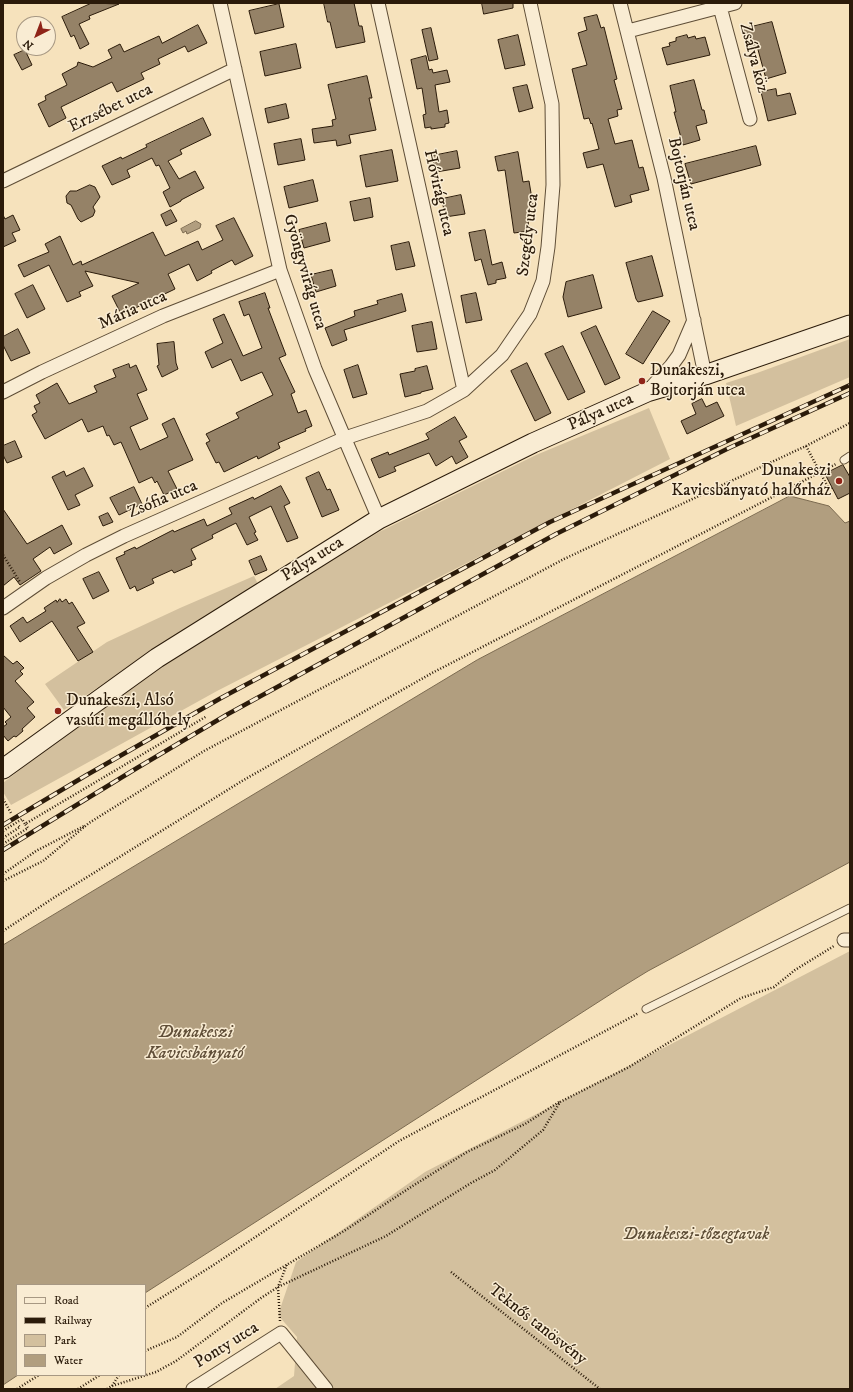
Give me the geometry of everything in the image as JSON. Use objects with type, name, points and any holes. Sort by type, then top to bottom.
[{"type":"street","name":"Gyöngyvirág utca","points":[[220,3],[280,270],[315,369],[379,519]]},
{"type":"street","name":"Hóvirág utca","points":[[378,3],[464,390]]},
{"type":"street","name":"Szegély utca","points":[[345,438],[427,411],[464,390],[502,355],[530,314],[543,281],[548,247],[553,185],[552,104],[530,3]]},
{"type":"street","name":"Bojtorján utca","points":[[620,3],[664,178],[705,375]]},
{"type":"street","points":[[628,31],[735,3]]},
{"type":"street","name":"Zsálya köz","points":[[720,7],[750,119]]},
{"type":"street","name":"Erzsébet utca","points":[[3,181],[234,69]]},
{"type":"street","name":"Mária utca","points":[[3,392],[42,372],[163,316],[280,270]]},
{"type":"street","name":"Pálya utca","points":[[647,392],[679,355],[694,320]]},
{"type":"street","name":"Pálya utca","points":[[3,769],[157,658],[379,519],[533,443],[647,392],[705,375],[850,325]]},
{"type":"street","points":[[682,347],[691,344],[700,348]]},
{"type":"street","name":"Zsófia utca","points":[[3,608],[46,578],[86,555],[124,536],[345,438]]},
{"type":"street","points":[[281,1333],[326,1389]]},
{"type":"street","name":"Ponty utca","points":[[193,1389],[281,1333]]},
{"type":"lane","points":[[646,1009],[850,908]]},
{"type":"path","points":[[3,874],[36,851],[89,823],[204,751],[564,559],[806,446],[850,423]]},
{"type":"path","points":[[806,446],[829,489],[832,487]]},
{"type":"path","points":[[3,930],[242,782],[432,673],[821,473],[847,458]]},
{"type":"path","points":[[3,555],[27,591]]},
{"type":"path","points":[[25,824],[207,716]]},
{"type":"path","points":[[3,799],[11,813]]},
{"type":"path","points":[[3,831],[22,819],[28,828],[3,844]]},
{"type":"path","points":[[3,881],[43,861],[89,823]]},
{"type":"path","points":[[3,838],[20,827],[18,825]]},
{"type":"path","points":[[146,1351],[177,1337],[222,1303],[344,1230],[461,1156],[525,1124],[560,1102],[629,1067],[741,998],[774,987],[795,970],[847,940]]},
{"type":"path","points":[[146,1307],[212,1266],[399,1141],[646,1009]]},
{"type":"path","points":[[146,1375],[156,1372],[176,1361],[261,1298],[278,1288],[386,1236],[471,1183],[495,1170],[543,1130],[560,1102]]},
{"type":"path","points":[[281,1333],[278,1288],[287,1264]]},
{"type":"path","name":"Teknős tanösvény","points":[[451,1272],[600,1389]]},
{"type":"path","points":[[17,1389],[38,1376]]},
{"type":"path","points":[[78,1389],[98,1376]]},
{"type":"path","points":[[112,1386],[118,1376]]},
{"type":"path","points":[[108,1389],[112,1386],[143,1376]]},
{"type":"green space","points":[[850,339],[850,377],[736,426],[726,383]]},
{"type":"green space","points":[[649,408],[670,459],[217,691],[11,805],[3,792],[3,783],[139,680],[379,532],[536,455]]},
{"type":"green space","points":[[254,576],[259,586],[163,644],[64,710],[45,684],[107,642]]},
{"type":"green space","name":"Dunakeszi-tőzegtavak","points":[[850,951],[850,1389],[275,1389],[294,1376],[297,1337],[278,1315],[296,1262],[425,1172]]},
{"type":"water","points":[[196,221],[201,224],[200,228],[187,234],[186,231],[183,233],[181,229]]},
{"type":"water","name":"Dunakeszi Kavicsbányató","points":[[790,496],[829,506],[845,523],[850,521],[850,862],[648,971],[146,1292],[146,1284],[16,1284],[16,1376],[3,1385],[3,945],[477,660]]},
{"type":"building","points":[[92,3],[119,4],[89,16],[90,19],[79,24],[89,44],[80,49],[74,35],[71,37],[62,17]]},
{"type":"building","points":[[324,3],[354,3],[359,26],[362,26],[365,42],[336,48]]},
{"type":"building","points":[[482,3],[513,3],[513,8],[484,14]]},
{"type":"building","points":[[279,4],[284,27],[255,34],[249,11]]},
{"type":"building","points":[[597,15],[601,28],[604,27],[617,79],[614,80],[622,109],[617,110],[618,116],[608,119],[615,144],[632,140],[639,168],[643,167],[649,190],[630,195],[632,202],[615,207],[603,164],[587,168],[583,153],[599,149],[592,123],[591,124],[589,118],[584,119],[572,69],[587,65],[578,33],[587,30],[584,18]]},
{"type":"building","points":[[772,22],[786,73],[766,79],[757,46],[748,48],[743,29]]},
{"type":"building","points":[[198,25],[207,43],[188,52],[185,46],[158,59],[160,64],[141,73],[144,79],[117,92],[112,82],[61,107],[66,118],[49,127],[38,104],[46,100],[45,96],[67,85],[62,74],[77,66],[78,62],[93,67],[112,58],[108,50],[120,44],[124,52],[159,36],[162,43]]},
{"type":"building","points":[[431,28],[438,59],[429,61],[422,30]]},
{"type":"building","points":[[518,35],[525,65],[505,69],[498,40]]},
{"type":"building","points":[[687,35],[688,38],[695,36],[696,39],[705,37],[710,55],[667,65],[662,48],[670,46],[669,43],[676,41],[676,38]]},
{"type":"building","points":[[296,44],[301,68],[265,76],[260,52]]},
{"type":"building","points":[[14,55],[28,56],[32,65],[22,70]]},
{"type":"building","points":[[426,56],[429,70],[432,69],[433,73],[447,70],[450,82],[435,85],[439,112],[447,110],[449,123],[445,124],[445,127],[431,129],[431,127],[425,128],[423,115],[426,114],[422,88],[417,89],[411,60]]},
{"type":"building","points":[[367,76],[372,98],[369,98],[376,130],[349,135],[351,143],[337,146],[336,140],[314,143],[312,129],[333,126],[332,120],[336,119],[328,85]]},
{"type":"building","points":[[694,80],[707,123],[696,126],[700,140],[683,145],[674,112],[676,112],[670,86]]},
{"type":"building","points":[[527,85],[533,108],[519,112],[513,88]]},
{"type":"building","points":[[776,89],[777,96],[790,93],[796,114],[768,121],[761,92]]},
{"type":"building","points":[[286,104],[289,118],[268,123],[265,109]]},
{"type":"building","points":[[203,118],[211,135],[180,150],[182,154],[168,161],[179,179],[195,171],[204,188],[170,207],[163,192],[170,188],[159,165],[156,166],[152,158],[127,170],[130,177],[112,185],[102,166],[121,157],[122,159],[147,147],[146,145]]},
{"type":"building","points":[[301,139],[305,160],[278,165],[274,144]]},
{"type":"building","points":[[756,146],[761,165],[691,184],[685,164]]},
{"type":"building","points":[[392,150],[398,181],[366,187],[360,156]]},
{"type":"building","points":[[457,151],[460,168],[436,172],[432,156]]},
{"type":"building","points":[[518,152],[523,182],[529,181],[533,205],[530,205],[532,219],[528,219],[529,231],[514,233],[505,170],[498,171],[495,157]]},
{"type":"building","points":[[313,180],[318,201],[289,208],[284,187]]},
{"type":"building","points":[[90,185],[95,187],[100,197],[93,207],[95,211],[93,216],[81,222],[71,205],[67,203],[66,196],[70,191],[76,191]]},
{"type":"building","points":[[461,195],[465,214],[445,217],[442,199]]},
{"type":"building","points":[[370,198],[373,217],[354,221],[350,202]]},
{"type":"building","points":[[171,210],[177,221],[166,226],[161,215]]},
{"type":"building","points":[[3,215],[5,219],[13,215],[20,230],[12,233],[16,241],[3,247]]},
{"type":"building","points":[[234,218],[253,256],[235,265],[232,260],[211,271],[212,273],[197,281],[189,264],[168,274],[175,289],[125,313],[120,312],[112,296],[139,283],[85,271],[93,286],[79,292],[81,296],[67,302],[49,265],[24,277],[18,265],[49,252],[45,244],[60,236],[73,265],[81,261],[82,265],[153,232],[165,256],[198,241],[202,250],[223,240],[216,226]]},
{"type":"building","points":[[326,223],[330,241],[304,248],[299,230]]},
{"type":"building","points":[[485,230],[492,265],[502,262],[506,278],[496,280],[496,283],[488,285],[481,259],[475,261],[469,233]]},
{"type":"building","points":[[409,242],[415,266],[396,270],[391,246]]},
{"type":"building","points":[[652,256],[663,296],[638,302],[626,263]]},
{"type":"building","points":[[332,270],[336,286],[316,292],[311,275]]},
{"type":"building","points":[[593,275],[602,308],[568,317],[563,297],[566,282]]},
{"type":"building","points":[[33,285],[45,309],[27,318],[15,294]]},
{"type":"building","points":[[265,293],[270,308],[268,308],[286,355],[279,358],[295,392],[291,394],[298,413],[306,410],[312,426],[305,429],[306,431],[278,443],[280,448],[258,459],[257,456],[224,472],[219,462],[216,463],[206,443],[210,441],[206,434],[239,418],[236,413],[273,395],[262,372],[241,381],[231,359],[212,368],[205,352],[223,343],[213,319],[224,314],[243,356],[262,348],[249,314],[244,316],[239,302]]},
{"type":"building","points":[[476,293],[482,320],[466,323],[461,296]]},
{"type":"building","points":[[402,294],[406,311],[344,330],[347,340],[332,346],[325,328],[355,316],[354,311],[378,304],[377,301]]},
{"type":"building","points":[[653,311],[670,321],[643,364],[626,354]]},
{"type":"building","points":[[432,322],[437,349],[417,352],[412,326]]},
{"type":"building","points":[[596,326],[620,378],[605,385],[581,333]]},
{"type":"building","points":[[18,329],[30,353],[11,361],[3,345],[3,337]]},
{"type":"building","points":[[174,342],[178,369],[162,377],[157,366],[159,365],[157,344]]},
{"type":"building","points":[[563,346],[585,392],[568,400],[545,354]]},
{"type":"building","points":[[527,363],[551,413],[535,421],[511,371]]},
{"type":"building","points":[[129,364],[130,368],[136,365],[147,390],[137,394],[148,419],[130,427],[140,450],[168,437],[162,424],[174,418],[193,460],[168,471],[177,489],[164,495],[157,481],[155,483],[152,477],[139,483],[121,442],[114,445],[109,435],[107,436],[103,426],[88,432],[82,419],[45,439],[32,415],[37,412],[34,406],[40,403],[36,395],[57,383],[69,404],[97,392],[94,386],[116,377],[113,370]]},
{"type":"building","points":[[358,365],[367,394],[353,398],[344,370]]},
{"type":"building","points":[[427,366],[433,389],[405,397],[400,374],[415,371],[415,369]]},
{"type":"building","points":[[702,399],[706,407],[717,402],[724,416],[687,434],[681,421],[696,414],[692,404]]},
{"type":"building","points":[[455,417],[467,437],[459,441],[468,457],[456,464],[452,456],[436,466],[429,453],[394,467],[396,471],[379,478],[371,459],[388,452],[389,455],[429,439],[426,434]]},
{"type":"building","points":[[15,441],[22,457],[7,463],[3,455],[3,446]]},
{"type":"building","name":"Dunakeszi Kavicsbányató halőrház","points":[[843,465],[850,477],[850,493],[838,499],[825,474]]},
{"type":"building","points":[[84,468],[93,486],[75,495],[80,505],[68,510],[52,477],[64,471],[66,476]]},
{"type":"building","points":[[319,472],[327,490],[330,489],[339,510],[322,517],[306,478]]},
{"type":"building","points":[[281,486],[290,503],[284,506],[298,538],[287,542],[271,506],[249,517],[258,540],[247,545],[236,523],[212,535],[213,538],[191,549],[196,559],[191,561],[192,565],[174,573],[172,570],[152,579],[154,583],[137,591],[135,586],[130,589],[116,558],[125,554],[124,552],[135,547],[136,549],[173,530],[174,532],[204,519],[207,526],[232,514],[229,508],[253,497],[254,499]]},
{"type":"building","points":[[134,487],[142,504],[119,515],[110,498]]},
{"type":"building","points":[[3,509],[27,544],[62,525],[72,544],[54,554],[50,547],[33,559],[41,571],[20,585],[14,577],[3,586]]},
{"type":"building","points":[[108,513],[113,522],[103,526],[99,517]]},
{"type":"building","points":[[261,556],[267,570],[255,575],[249,561]]},
{"type":"building","points":[[99,572],[109,591],[93,599],[83,579]]},
{"type":"building","points":[[60,599],[62,602],[66,599],[69,604],[72,602],[85,623],[77,627],[93,652],[78,661],[52,621],[20,642],[10,626],[23,617],[27,623],[46,611],[44,608]]},
{"type":"building","points":[[3,655],[13,664],[17,661],[24,668],[20,671],[23,674],[15,681],[34,702],[27,708],[35,717],[22,729],[23,731],[8,741],[3,735],[3,727],[7,724],[5,722],[11,717],[3,707]]},
{"type":"railway","points":[[3,825],[221,698],[550,522],[850,385]]},
{"type":"railway","points":[[3,850],[228,714],[556,534],[729,448],[850,393]]},
{"type":"place","name":"Dunakeszi, Bojtorján utca","points":[[642,381]]},
{"type":"place","name":"Dunakeszi Kavicsbányató halőrház","points":[[839,481]]},
{"type":"place","name":"Dunakeszi, Alsó vasúti megállóhely","points":[[58,711]]}]
